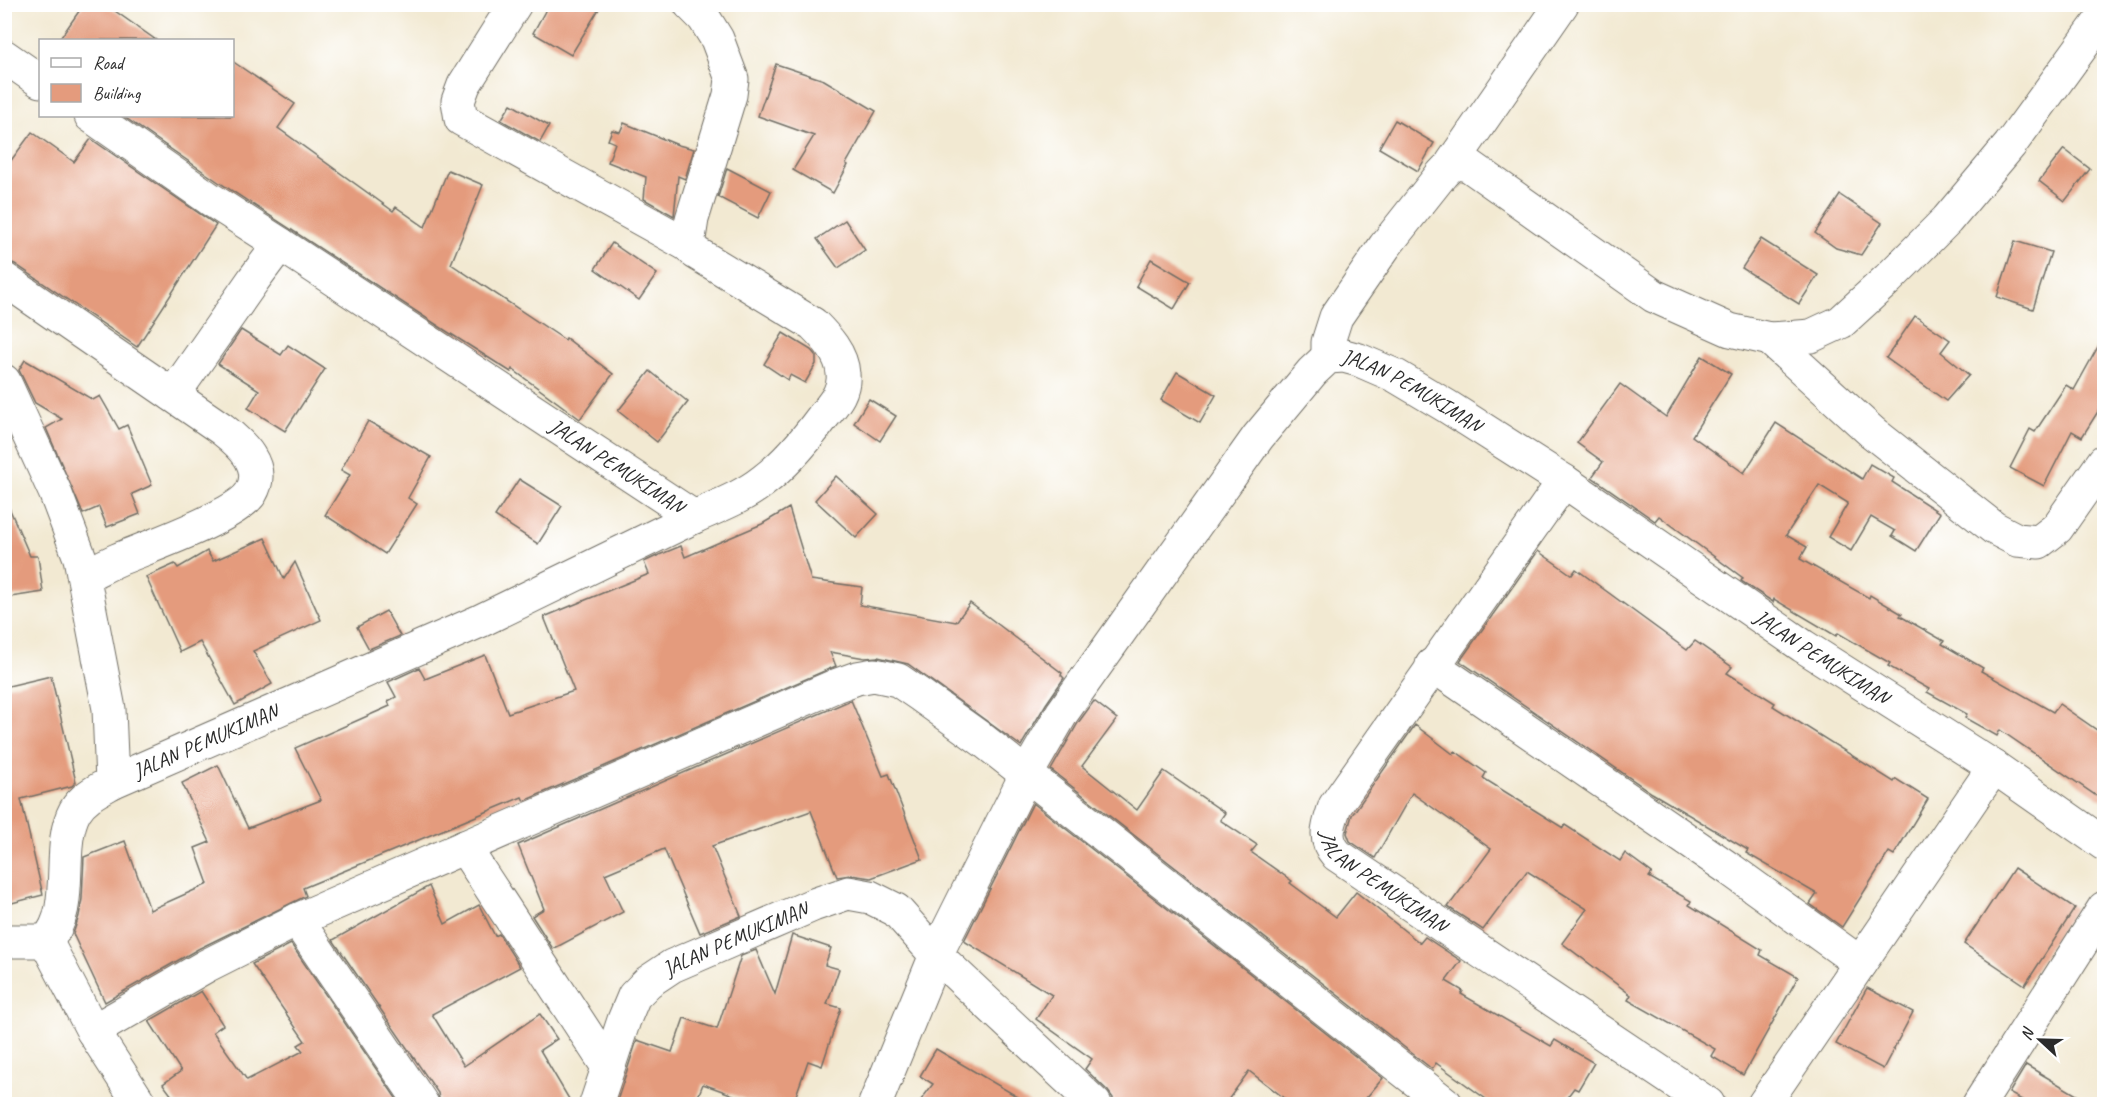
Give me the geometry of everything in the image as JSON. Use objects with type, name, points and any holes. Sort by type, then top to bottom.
[{"type":"street","points":[[514,4],[464,85],[458,102],[461,119],[688,245],[696,254],[813,324],[826,336],[837,354],[843,373],[842,392],[799,449],[762,481],[738,497],[694,517]]},
{"type":"street","points":[[688,245],[692,219],[730,95],[732,79],[717,39],[704,18],[690,4]]},
{"type":"street","points":[[1328,357],[1328,342],[1336,317],[1386,246],[1452,164],[1562,4]]},
{"type":"street","points":[[1452,164],[1460,162],[1470,166],[1654,296],[1730,330],[1770,339],[1812,336],[1841,322],[1947,220],[2004,153],[2104,16]]},
{"type":"street","points":[[4,56],[39,80]]},
{"type":"street","name":"JALAN PEMUKIMAN","points":[[92,117],[210,199],[694,517]]},
{"type":"street","points":[[173,395],[280,244]]},
{"type":"street","points":[[4,279],[240,442],[249,454],[255,471],[251,494],[239,504],[214,519],[84,576]]},
{"type":"street","points":[[1770,339],[1872,432],[1994,528],[2017,540],[2039,542],[2057,528],[2104,461]]},
{"type":"street","name":"JALAN PEMUKIMAN","points":[[875,1104],[936,955],[1026,776],[1062,712],[1258,438],[1312,372],[1328,357],[1344,356],[1359,360],[1396,376],[1564,481],[1803,646],[1994,767],[2104,844]]},
{"type":"street","name":"JALAN PEMUKIMAN","points":[[4,381],[55,492],[80,558],[109,709],[112,782]]},
{"type":"street","name":"JALAN PEMUKIMAN","points":[[1564,481],[1432,665],[1335,806],[1328,832],[1329,846],[1337,855],[1356,868],[1708,1104]]},
{"type":"street","name":"JALAN PEMUKIMAN","points":[[46,941],[55,932],[61,912],[67,839],[76,810],[89,795],[112,782],[480,621],[694,517]]},
{"type":"street","points":[[1432,665],[1731,870],[1860,963]]},
{"type":"street","points":[[93,1031],[206,966],[297,920],[856,678],[874,675],[898,680],[984,741],[1426,1099]]},
{"type":"street","points":[[1764,1104],[1994,767]]},
{"type":"street","points":[[464,847],[608,1067]]},
{"type":"street","name":"JALAN PEMUKIMAN","points":[[596,1104],[634,996],[648,982],[672,966],[813,905],[848,893],[876,900],[896,910],[936,955],[1095,1104]]},
{"type":"street","points":[[1978,1104],[2104,908]]},
{"type":"street","points":[[297,920],[422,1104]]},
{"type":"street","points":[[4,941],[46,941],[93,1031],[140,1104]]},
{"type":"building","points":[[84,4],[105,4],[155,39],[60,39]]},
{"type":"building","points":[[549,4],[602,4],[571,55],[533,33]]},
{"type":"building","points":[[234,62],[295,104],[278,128],[393,211],[396,207],[425,227],[448,170],[483,185],[451,264],[565,340],[566,338],[613,374],[580,419],[512,369],[511,372],[440,327],[220,183],[124,117],[234,117]]},
{"type":"building","points":[[776,64],[824,80],[876,111],[846,164],[848,165],[833,193],[793,170],[814,136],[758,116]]},
{"type":"building","points":[[511,104],[549,126],[540,142],[501,120]]},
{"type":"building","points":[[1395,120],[1434,143],[1418,171],[1379,148]]},
{"type":"building","points":[[624,123],[678,145],[694,149],[685,179],[678,176],[674,216],[644,199],[646,177],[608,162],[615,143],[608,140],[612,130],[620,132]]},
{"type":"building","points":[[32,132],[74,162],[91,139],[216,225],[137,347],[15,264],[4,260],[4,170]]},
{"type":"building","points":[[2064,149],[2090,169],[2065,201],[2039,181]]},
{"type":"building","points":[[727,168],[771,191],[758,218],[718,197]]},
{"type":"building","points":[[1840,195],[1882,223],[1861,255],[1836,248],[1815,233]]},
{"type":"building","points":[[845,220],[865,250],[838,268],[817,239]]},
{"type":"building","points":[[1761,239],[1818,275],[1799,304],[1742,268]]},
{"type":"building","points":[[2015,241],[2051,252],[2033,309],[1997,297]]},
{"type":"building","points":[[612,243],[657,274],[639,300],[595,269]]},
{"type":"building","points":[[1151,259],[1190,282],[1174,309],[1136,286]]},
{"type":"building","points":[[1915,316],[1950,340],[1941,352],[1969,375],[1946,401],[1886,358]]},
{"type":"building","points":[[241,330],[281,355],[288,345],[325,369],[285,431],[248,408],[259,390],[218,364]]},
{"type":"building","points":[[783,333],[811,350],[816,356],[816,364],[805,383],[790,375],[788,380],[764,364]]},
{"type":"building","points":[[2104,336],[2104,402],[2082,437],[2072,431],[2044,486],[2010,468],[2030,429],[2035,432],[2066,385],[2074,390]]},
{"type":"building","points":[[1702,356],[1731,374],[1692,436],[1744,473],[1776,423],[1862,479],[1870,464],[1894,478],[1892,482],[1940,513],[1916,551],[1892,536],[1895,531],[1871,517],[1851,551],[1828,537],[1848,503],[1819,485],[1786,535],[1807,547],[1800,559],[1902,614],[1900,616],[1944,641],[1942,644],[1983,668],[1981,671],[2053,712],[2059,704],[2104,735],[2104,801],[2000,730],[1997,736],[1965,718],[1967,714],[1927,692],[1929,689],[1888,666],[1890,663],[1838,633],[1836,636],[1774,599],[1773,602],[1741,581],[1743,578],[1659,516],[1655,521],[1592,477],[1603,462],[1577,443],[1620,384],[1666,417]]},
{"type":"building","points":[[25,360],[93,400],[100,396],[119,429],[127,425],[152,485],[132,494],[140,514],[107,527],[99,507],[83,514],[46,428],[62,419],[35,403],[19,370]]},
{"type":"building","points":[[650,371],[688,402],[657,442],[618,411]]},
{"type":"building","points":[[1177,372],[1216,395],[1200,423],[1161,400]]},
{"type":"building","points":[[869,399],[896,416],[880,441],[854,423]]},
{"type":"building","points":[[368,421],[431,457],[408,498],[417,504],[385,554],[325,515],[350,475],[341,470]]},
{"type":"building","points":[[836,476],[878,514],[856,538],[815,500]]},
{"type":"building","points":[[519,479],[562,506],[538,544],[495,516]]},
{"type":"building","points":[[4,496],[30,556],[38,556],[43,592],[4,598]]},
{"type":"building","points":[[789,508],[811,580],[862,587],[860,605],[956,622],[970,603],[1062,673],[1064,678],[1021,746],[908,664],[878,657],[865,658],[830,652],[836,666],[524,801],[522,797],[303,888],[306,896],[198,949],[105,1002],[73,934],[82,899],[84,857],[125,841],[150,910],[208,884],[195,848],[210,842],[182,783],[218,765],[248,828],[321,800],[295,748],[390,706],[388,701],[396,697],[388,682],[419,668],[425,679],[485,655],[508,713],[574,691],[544,617],[649,574],[644,562],[659,555],[681,546],[685,557],[762,524]]},
{"type":"building","points":[[265,538],[284,579],[295,562],[321,620],[253,651],[272,684],[235,705],[200,642],[180,652],[146,577],[175,564],[178,568],[207,551],[213,561]]},
{"type":"building","points":[[1538,551],[1572,575],[1576,569],[1687,650],[1695,641],[1732,667],[1727,673],[1775,703],[1773,706],[1894,782],[1896,779],[1928,799],[1894,855],[1889,852],[1842,927],[1810,904],[1817,894],[1746,853],[1748,850],[1652,793],[1460,661]]},
{"type":"building","points":[[386,611],[400,636],[369,649],[357,627]]},
{"type":"building","points":[[51,676],[76,782],[72,786],[21,799],[43,895],[4,905],[4,687]]},
{"type":"building","points":[[851,700],[883,776],[889,774],[922,859],[871,878],[851,875],[837,877],[811,811],[712,846],[741,916],[700,933],[664,849],[605,874],[623,912],[553,949],[532,916],[544,909],[518,845]]},
{"type":"building","points":[[1094,701],[1117,719],[1082,766],[1137,810],[1164,771],[1225,813],[1220,820],[1257,845],[1251,852],[1292,881],[1290,883],[1336,917],[1356,892],[1420,943],[1425,937],[1461,961],[1446,981],[1463,991],[1461,994],[1551,1046],[1555,1040],[1594,1063],[1578,1090],[1574,1088],[1562,1104],[1493,1104],[1436,1063],[1432,1069],[1051,770],[1078,723]]},
{"type":"building","points":[[1415,725],[1453,754],[1455,751],[1486,773],[1483,778],[1563,828],[1565,825],[1620,861],[1625,853],[1652,873],[1649,877],[1691,901],[1689,905],[1762,950],[1760,955],[1798,977],[1743,1075],[1711,1056],[1715,1049],[1628,1000],[1631,995],[1562,943],[1587,909],[1527,871],[1483,930],[1448,907],[1491,849],[1412,793],[1375,858],[1350,841],[1347,833],[1352,815]]},
{"type":"building","points":[[1033,803],[1383,1078],[1361,1104],[1292,1104],[1249,1071],[1225,1104],[1113,1104],[1113,1098],[1108,1091],[1085,1069],[1092,1059],[1036,1019],[1052,995],[964,941]]},
{"type":"building","points":[[2014,868],[2075,908],[2025,985],[1964,944]]},
{"type":"building","points":[[429,886],[445,924],[479,905],[495,936],[499,934],[520,967],[432,1014],[464,1066],[540,1014],[557,1039],[540,1050],[572,1104],[440,1104],[438,1093],[333,940]]},
{"type":"building","points":[[792,935],[831,948],[825,965],[839,969],[827,1004],[841,1008],[822,1066],[808,1061],[793,1104],[758,1104],[703,1084],[695,1104],[616,1104],[637,1040],[672,1052],[684,1018],[717,1029],[741,956],[756,950],[775,994]]},
{"type":"building","points":[[291,944],[400,1104],[178,1104],[163,1084],[181,1071],[149,1021],[201,991],[223,1025],[213,1032],[247,1080],[303,1051],[298,1045],[305,1041],[252,964]]},
{"type":"building","points":[[1867,988],[1913,1012],[1883,1069],[1836,1044]]},
{"type":"building","points":[[936,1049],[1030,1104],[918,1104],[933,1084],[920,1076]]},
{"type":"building","points":[[2026,1065],[2092,1104],[2029,1104],[2009,1093]]}]
